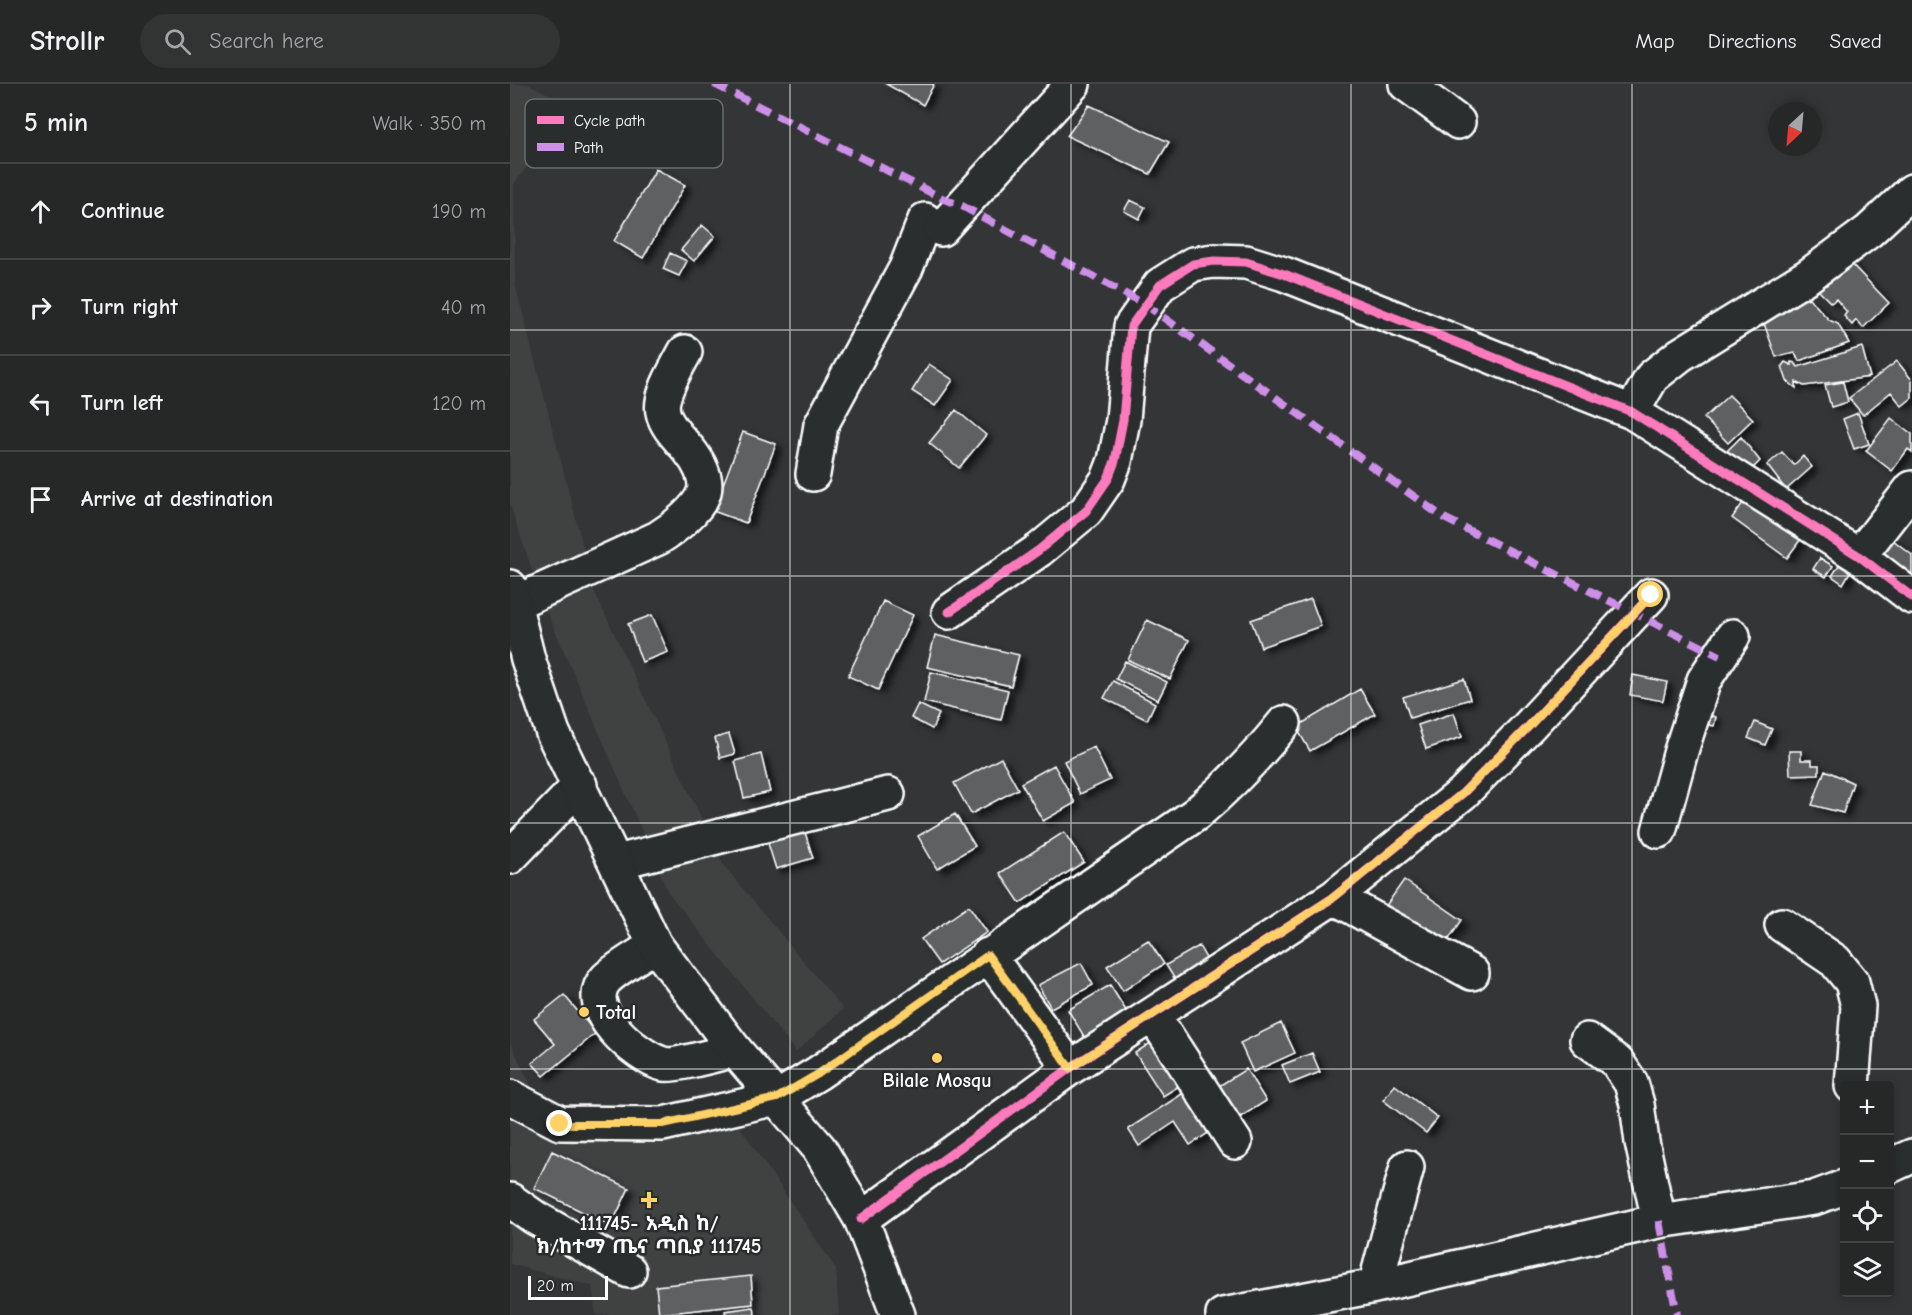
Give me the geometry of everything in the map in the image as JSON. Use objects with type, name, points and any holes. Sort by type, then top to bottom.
[{"type":"street","points":[[813,474],[821,425],[906,268],[933,224],[1046,84]]},
{"type":"street","points":[[933,224],[1073,84]]},
{"type":"street","points":[[1406,84],[1458,122]]},
{"type":"street","points":[[1632,412],[1652,378],[1680,354],[1808,276],[1869,231],[1912,190]]},
{"type":"street","points":[[950,612],[1039,550],[1086,511],[1108,479],[1115,461],[1123,420],[1131,326],[1160,285],[1193,264],[1214,261],[1246,262],[1284,274],[1632,412],[1859,556],[1912,597]]},
{"type":"street","points":[[685,352],[662,403],[663,413],[670,427],[698,462],[702,473],[704,492],[693,509],[673,529],[658,538],[511,598],[528,659],[554,733],[655,945],[735,1050],[819,1148],[861,1219],[898,1315]]},
{"type":"street","points":[[1859,556],[1912,488]]},
{"type":"street","points":[[861,1219],[1070,1068],[1334,897],[1463,793],[1651,595]]},
{"type":"street","points":[[1659,831],[1704,680],[1733,636]]},
{"type":"street","points":[[510,1097],[560,1124],[663,1124],[777,1098],[818,1074],[1196,814],[1244,771],[1284,723]]},
{"type":"street","points":[[510,857],[580,785]]},
{"type":"street","points":[[617,862],[888,794]]},
{"type":"street","points":[[1334,897],[1472,973]]},
{"type":"street","points":[[1782,925],[1835,961],[1852,982],[1858,1006],[1852,1081]]},
{"type":"street","points":[[655,945],[605,980],[599,995],[604,1016],[610,1024],[621,1038],[642,1054],[664,1065],[735,1050]]},
{"type":"street","points":[[988,955],[1070,1068]]},
{"type":"street","points":[[1153,1015],[1235,1142]]},
{"type":"street","points":[[1587,1041],[1617,1062],[1631,1083],[1659,1221]]},
{"type":"street","points":[[1894,1165],[1912,1156]]},
{"type":"street","points":[[1375,1286],[1407,1167]]},
{"type":"street","points":[[1223,1315],[1294,1309],[1375,1286],[1659,1221],[1814,1198],[1840,1182]]},
{"type":"street","points":[[510,1200],[534,1217],[629,1270]]},
{"type":"shaded area","points":[[510,84],[528,84],[559,99],[525,99],[526,168],[514,184],[515,284],[595,593],[724,866],[843,1009],[796,1052],[668,892],[544,605],[510,505]]},
{"type":"shaded area","name":"111745- አዲስ ከ/ ክ/ከተማ ጤና ጣቢያ 111745","points":[[510,1042],[555,1135],[715,1090],[836,1269],[839,1315],[596,1315],[592,1286],[510,1264]]},
{"type":"building","points":[[886,84],[934,84],[923,105]]},
{"type":"building","points":[[1089,105],[1169,142],[1150,174],[1067,136]]},
{"type":"building","points":[[656,169],[685,185],[643,258],[614,241]]},
{"type":"building","points":[[1130,200],[1145,207],[1139,219],[1124,211]]},
{"type":"building","points":[[702,225],[715,236],[694,261],[681,250]]},
{"type":"building","points":[[670,253],[687,261],[679,276],[663,269]]},
{"type":"building","points":[[1842,254],[1889,303],[1863,328],[1856,320],[1852,325],[1844,316],[1847,312],[1836,299],[1831,303],[1811,283]]},
{"type":"building","points":[[1809,298],[1829,320],[1838,324],[1849,343],[1799,361],[1795,353],[1776,357],[1761,315]]},
{"type":"building","points":[[1862,347],[1870,377],[1804,386],[1796,382],[1796,388],[1787,381],[1782,366],[1785,362],[1791,365],[1791,362],[1795,363],[1798,367]]},
{"type":"building","points":[[1897,361],[1912,380],[1912,398],[1902,406],[1891,392],[1863,415],[1849,398]]},
{"type":"building","points":[[929,364],[953,380],[935,406],[912,391]]},
{"type":"building","points":[[1843,382],[1848,402],[1831,407],[1825,385]]},
{"type":"building","points":[[1729,395],[1753,419],[1728,443],[1704,418]]},
{"type":"building","points":[[956,410],[986,435],[959,468],[929,443]]},
{"type":"building","points":[[1858,413],[1869,444],[1854,449],[1843,419]]},
{"type":"building","points":[[1891,418],[1912,434],[1912,452],[1908,449],[1892,471],[1866,451]]},
{"type":"building","points":[[743,432],[776,444],[746,523],[713,511]]},
{"type":"building","points":[[1741,437],[1760,461],[1747,474],[1725,453]]},
{"type":"building","points":[[1782,452],[1794,465],[1803,456],[1812,467],[1786,490],[1767,465]]},
{"type":"building","points":[[1751,492],[1806,532],[1787,558],[1732,518]]},
{"type":"building","points":[[1883,532],[1912,555],[1912,587],[1868,553]]},
{"type":"building","points":[[1820,558],[1833,566],[1826,577],[1813,569]]},
{"type":"building","points":[[1839,565],[1850,572],[1843,584],[1832,576]]},
{"type":"building","points":[[1311,599],[1321,626],[1261,647],[1251,620]]},
{"type":"building","points":[[883,601],[913,615],[878,690],[848,676]]},
{"type":"building","points":[[652,615],[668,652],[642,662],[628,624]]},
{"type":"building","points":[[1147,620],[1189,640],[1170,679],[1128,660]]},
{"type":"building","points":[[935,635],[1019,655],[1011,686],[927,667]]},
{"type":"building","points":[[1125,661],[1167,682],[1158,700],[1116,679]]},
{"type":"building","points":[[931,672],[1008,690],[1001,720],[924,702]]},
{"type":"building","points":[[1633,675],[1667,682],[1663,701],[1630,695]]},
{"type":"building","points":[[1464,679],[1470,699],[1410,718],[1403,697]]},
{"type":"building","points":[[1113,681],[1155,703],[1147,720],[1104,698]]},
{"type":"building","points":[[1360,689],[1375,714],[1310,751],[1296,727]]},
{"type":"building","points":[[918,704],[939,714],[932,729],[911,718]]},
{"type":"building","points":[[1454,713],[1462,737],[1426,749],[1418,725]]},
{"type":"building","points":[[1704,714],[1716,717],[1714,726],[1702,724]]},
{"type":"building","points":[[1755,722],[1772,729],[1765,745],[1748,738]]},
{"type":"building","points":[[729,734],[735,754],[720,758],[715,738]]},
{"type":"building","points":[[1094,747],[1110,780],[1080,794],[1064,761]]},
{"type":"building","points":[[1789,751],[1801,751],[1801,760],[1812,760],[1812,765],[1819,765],[1819,774],[1790,775]]},
{"type":"building","points":[[761,754],[770,792],[744,798],[735,761]]},
{"type":"building","points":[[1001,758],[1018,789],[971,814],[954,783]]},
{"type":"building","points":[[1054,765],[1075,803],[1043,821],[1021,783]]},
{"type":"building","points":[[1825,770],[1853,783],[1843,813],[1812,805]]},
{"type":"building","points":[[955,814],[975,846],[937,869],[918,836]]},
{"type":"building","points":[[803,826],[813,858],[776,869],[766,837]]},
{"type":"building","points":[[1064,832],[1084,862],[1020,903],[1000,873]]},
{"type":"building","points":[[1404,880],[1462,920],[1444,946],[1385,907]]},
{"type":"building","points":[[969,906],[987,932],[939,964],[921,939]]},
{"type":"building","points":[[1148,940],[1164,964],[1123,991],[1107,966]]},
{"type":"building","points":[[1199,946],[1211,967],[1179,986],[1166,965]]},
{"type":"building","points":[[1081,963],[1093,985],[1051,1008],[1038,985]]},
{"type":"building","points":[[1110,985],[1130,1017],[1088,1043],[1068,1010]]},
{"type":"building","points":[[564,995],[596,1033],[544,1076],[532,1063],[555,1044],[534,1019]]},
{"type":"building","points":[[1281,1023],[1295,1053],[1253,1072],[1240,1043]]},
{"type":"building","points":[[1155,1040],[1184,1083],[1163,1096],[1135,1053]]},
{"type":"building","points":[[1312,1053],[1320,1072],[1290,1084],[1282,1065]]},
{"type":"building","points":[[1246,1069],[1266,1101],[1234,1121],[1214,1089]]},
{"type":"building","points":[[1395,1085],[1438,1118],[1426,1133],[1383,1100]]},
{"type":"building","points":[[1185,1092],[1211,1131],[1190,1145],[1175,1122],[1139,1146],[1128,1129]]},
{"type":"building","points":[[552,1151],[629,1188],[611,1226],[534,1188]]},
{"type":"building","points":[[751,1276],[753,1304],[659,1314],[656,1286]]},
{"type":"building","points":[[754,1307],[755,1315],[726,1315],[725,1311]]},
{"type":"marked path","points":[[714,84],[962,206],[1146,305],[1444,518],[1720,656]]},
{"type":"marked path","points":[[1659,1221],[1677,1315]]},
{"type":"cycle path","points":[[949,612],[1039,550],[1086,511],[1108,479],[1115,461],[1123,420],[1131,326],[1160,285],[1193,264],[1214,261],[1246,262],[1284,274],[1632,412],[1859,556],[1912,597]]},
{"type":"cycle path","points":[[861,1219],[1070,1068],[1334,897],[1463,793],[1651,595]]},
{"type":"place","name":"Total","points":[[584,1012]]},
{"type":"place","name":"Bilale Mosqu","points":[[937,1058]]},
{"type":"place","name":"111745- አዲስ ከ/ ክ/ከተማ ጤና ጣቢያ 111745","points":[[649,1200]]},
{"type":"route","points":[[560,1124],[663,1124],[777,1098],[818,1074],[988,955],[1070,1068],[1334,897],[1463,793],[1651,595]]}]
